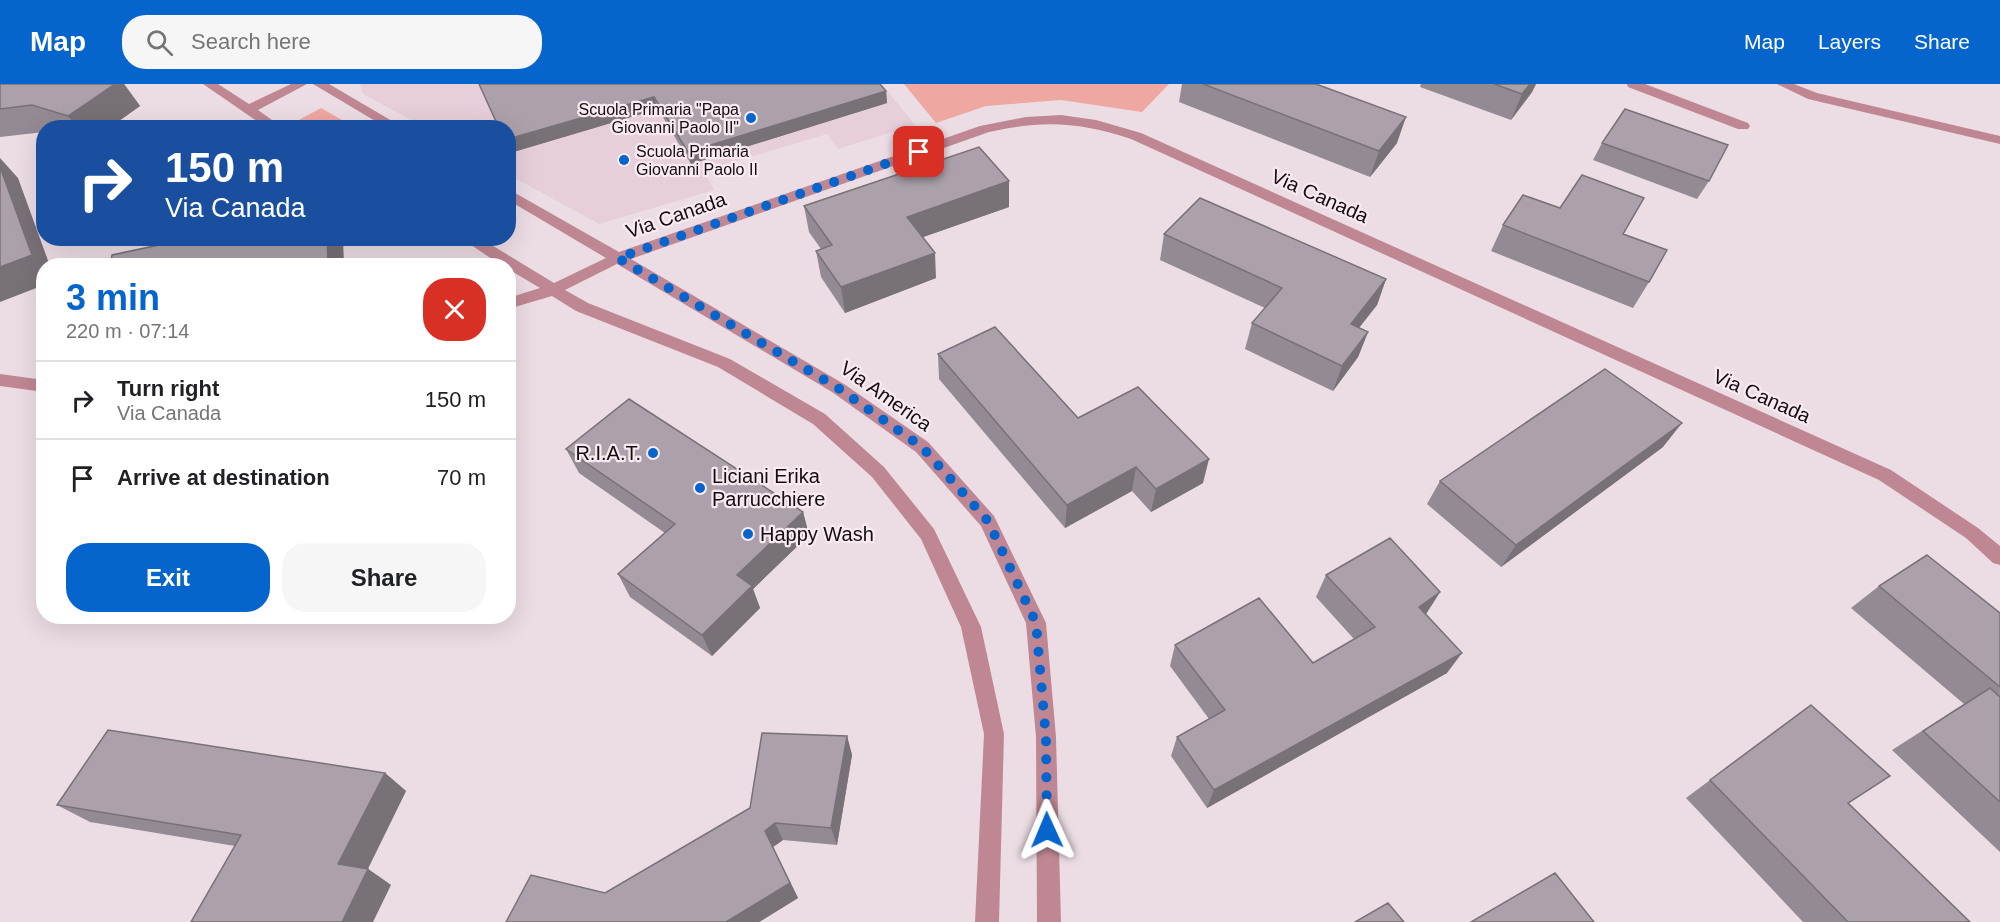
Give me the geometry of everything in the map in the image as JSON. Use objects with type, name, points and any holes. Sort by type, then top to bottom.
[{"type":"street","points":[[209,84],[265,120]]},
{"type":"street","points":[[248,109],[301,84]]},
{"type":"street","points":[[319,84],[384,120]]},
{"type":"street","points":[[1633,84],[1743,126]]},
{"type":"street","points":[[1783,84],[1813,96],[2000,140]]},
{"type":"street","name":"Via Canada","points":[[516,301],[552,290],[618,258],[985,129],[1022,120],[1057,119],[1096,123],[1146,140],[1885,475],[1972,533],[2000,557]]},
{"type":"street","name":"Via America","points":[[516,198],[838,388],[922,447],[988,521],[1036,623],[1046,738],[1049,922]]},
{"type":"street","points":[[481,246],[500,258]]},
{"type":"street","points":[[516,268],[582,307],[723,363],[819,419],[878,472],[928,534],[971,627],[994,734],[987,922]]},
{"type":"street","points":[[0,380],[36,385]]},
{"type":"shaded area","name":"Scuola Primaria Giovanni Paolo II","points":[[360,84],[882,84],[915,125],[838,149],[827,134],[704,171],[714,190],[599,224],[516,179],[516,120],[411,120],[363,94]]},
{"type":"shaded area","points":[[904,84],[1169,84],[1142,112],[1061,100],[986,106],[936,123]]},
{"type":"shaded area","points":[[321,108],[342,120],[299,120]]},
{"type":"building","points":[[0,84],[115,84],[68,116],[32,105],[0,109]]},
{"type":"building","name":"Scuola Primaria \"Papa Giovanni Paolo II\"","points":[[479,84],[880,84],[886,91],[688,152],[654,97],[516,137],[516,120],[495,120]]},
{"type":"building","points":[[1203,84],[1316,84],[1406,117],[1379,151]]},
{"type":"building","points":[[1494,84],[1530,84],[1522,94]]},
{"type":"building","points":[[1625,109],[1728,145],[1709,181],[1602,143]]},
{"type":"building","points":[[979,147],[1009,181],[907,217],[935,253],[841,287],[816,251],[832,245],[804,206]]},
{"type":"building","points":[[0,167],[32,255],[0,267]]},
{"type":"building","points":[[1582,175],[1644,198],[1623,234],[1667,250],[1649,282],[1503,225],[1523,195],[1560,208]]},
{"type":"building","points":[[1200,198],[1386,279],[1351,324],[1368,332],[1342,366],[1252,323],[1282,288],[1164,234]]},
{"type":"building","points":[[154,246],[327,246],[328,258],[111,258],[112,255]]},
{"type":"building","points":[[995,327],[1078,418],[1138,387],[1209,459],[1156,489],[1136,467],[1067,505],[938,354]]},
{"type":"building","points":[[1605,369],[1682,423],[1516,545],[1440,481]]},
{"type":"building","points":[[629,399],[803,512],[737,575],[752,586],[702,635],[618,574],[675,524],[566,449]]},
{"type":"building","points":[[1390,538],[1440,592],[1419,607],[1462,653],[1214,790],[1177,737],[1225,710],[1175,645],[1259,598],[1313,663],[1375,627],[1326,575]]},
{"type":"building","points":[[1927,555],[2000,613],[2000,687],[1879,586]]},
{"type":"building","points":[[1990,688],[2000,697],[2000,802],[1923,731]]},
{"type":"building","points":[[1811,705],[1890,776],[1848,803],[1970,922],[1848,922],[1710,780]]},
{"type":"building","points":[[108,730],[385,773],[338,864],[368,869],[342,922],[191,922],[241,835],[57,805]]},
{"type":"building","points":[[762,733],[847,736],[831,828],[775,823],[765,831],[790,883],[726,922],[506,922],[531,875],[605,893],[750,808]]},
{"type":"building","points":[[1555,873],[1594,922],[1471,922]]},
{"type":"building","points":[[1388,903],[1404,922],[1355,922]]},
{"type":"place","name":"Scuola Primaria \"Papa Giovanni Paolo II\"","points":[[751,118]]},
{"type":"place","name":"Scuola Primaria Giovanni Paolo II","points":[[624,160]]},
{"type":"place","name":"R.I.A.T.","points":[[653,453]]},
{"type":"place","name":"Liciani Erika Parrucchiere","points":[[700,488]]},
{"type":"place","name":"Happy Wash","points":[[748,534]]},
{"type":"route","points":[[919,152],[618,258],[838,388],[922,447],[988,521],[1036,623],[1046,738],[1047,830]]}]
